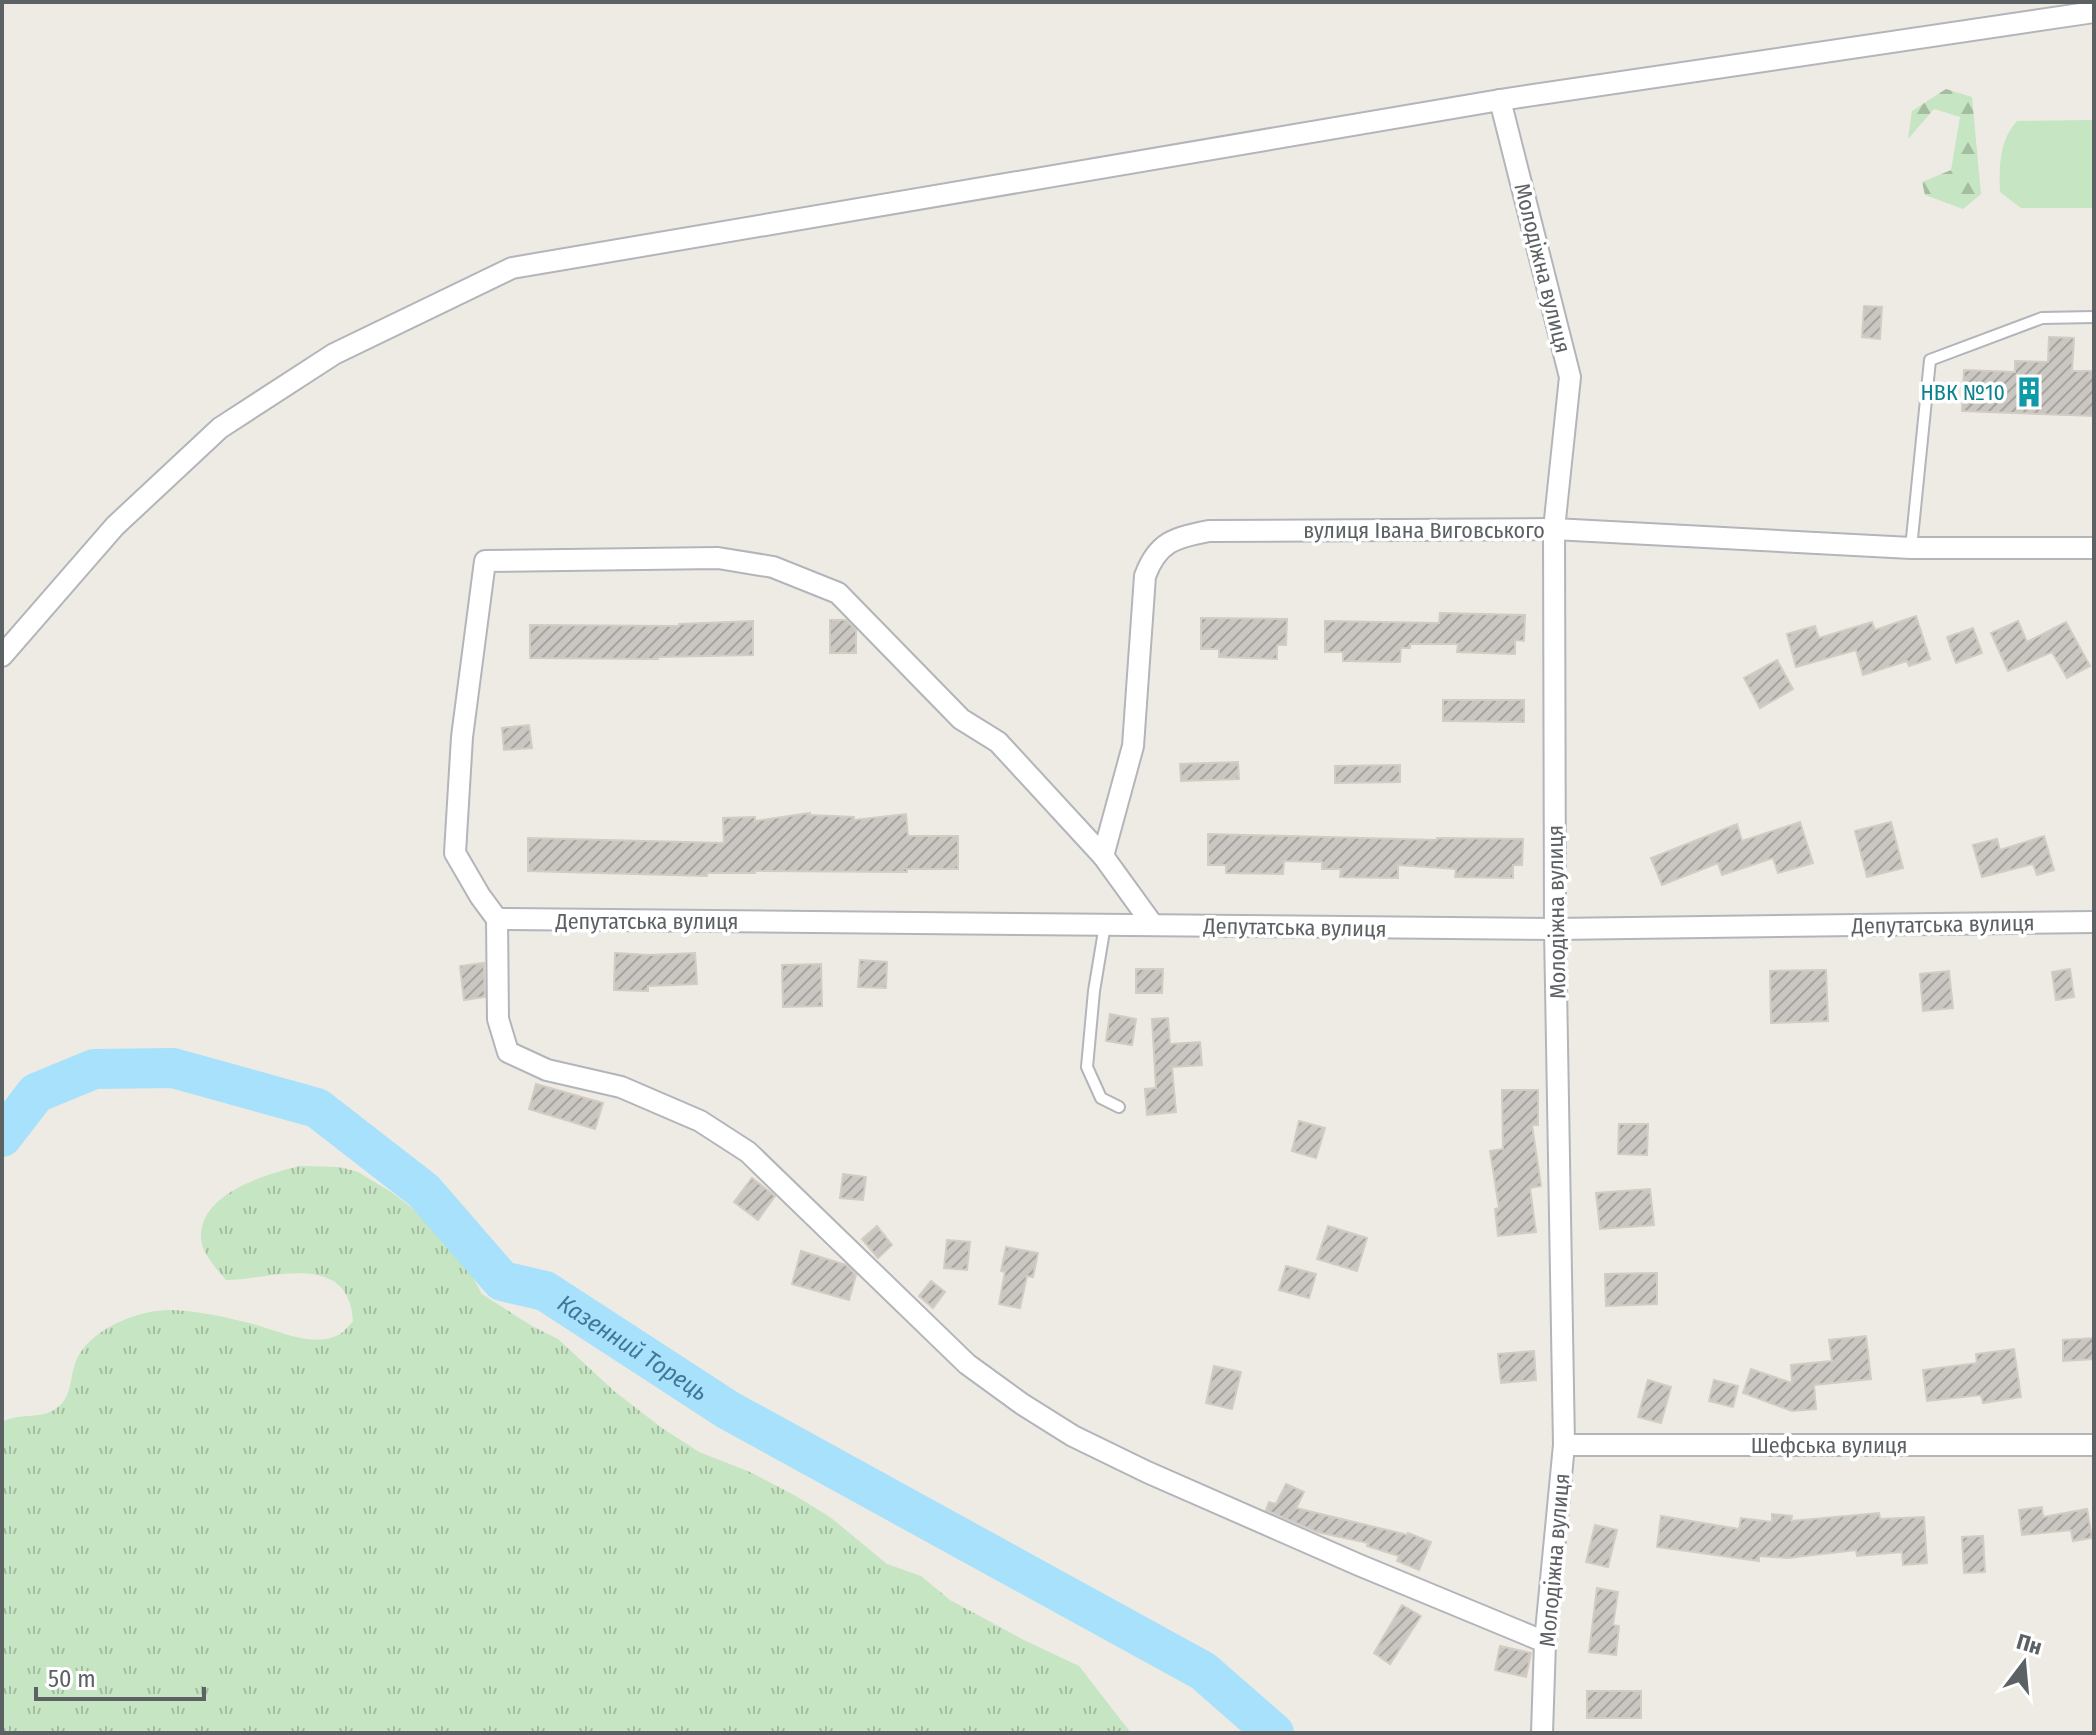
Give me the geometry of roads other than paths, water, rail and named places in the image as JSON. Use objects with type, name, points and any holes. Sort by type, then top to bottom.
[{"type":"street","points":[[2,656],[115,526],[220,428],[334,354],[512,268],[1500,100],[2094,12]]},
{"type":"street","name":"Молодіжна вулиця","points":[[1500,100],[1570,377],[1554,529],[1555,929],[1564,1445],[1545,1642],[1542,1733]]},
{"type":"street","name":"вулиця Івана Виговського","points":[[1103,856],[1133,746],[1145,576],[1153,555],[1177,538],[1209,531],[1554,529],[1911,548],[2094,548]]},
{"type":"street","points":[[1153,925],[1103,856],[998,742],[961,719],[838,593],[773,567],[718,558],[485,561],[462,737],[455,853],[497,919],[498,1019],[508,1052],[547,1070],[621,1087],[700,1121],[748,1152],[967,1364],[1073,1436],[1359,1565],[1545,1642]]},
{"type":"street","name":"Депутатська вулиця","points":[[497,919],[1555,929],[2094,922]]},
{"type":"street","name":"Шефська вулиця","points":[[1564,1445],[2094,1445]]},
{"type":"lane","points":[[1911,548],[1930,360],[2042,318],[2094,317]]},
{"type":"lane","points":[[1105,925],[1094,991],[1087,1067],[1101,1098],[1119,1107]]},
{"type":"waterway","name":"Казенний Торець","points":[[2,1137],[36,1093],[94,1069],[173,1068],[317,1108],[424,1191],[502,1281],[545,1291],[728,1410],[1203,1671],[1274,1733]]},
{"type":"place","name":"НВК №10","points":[[2029,392]]}]
